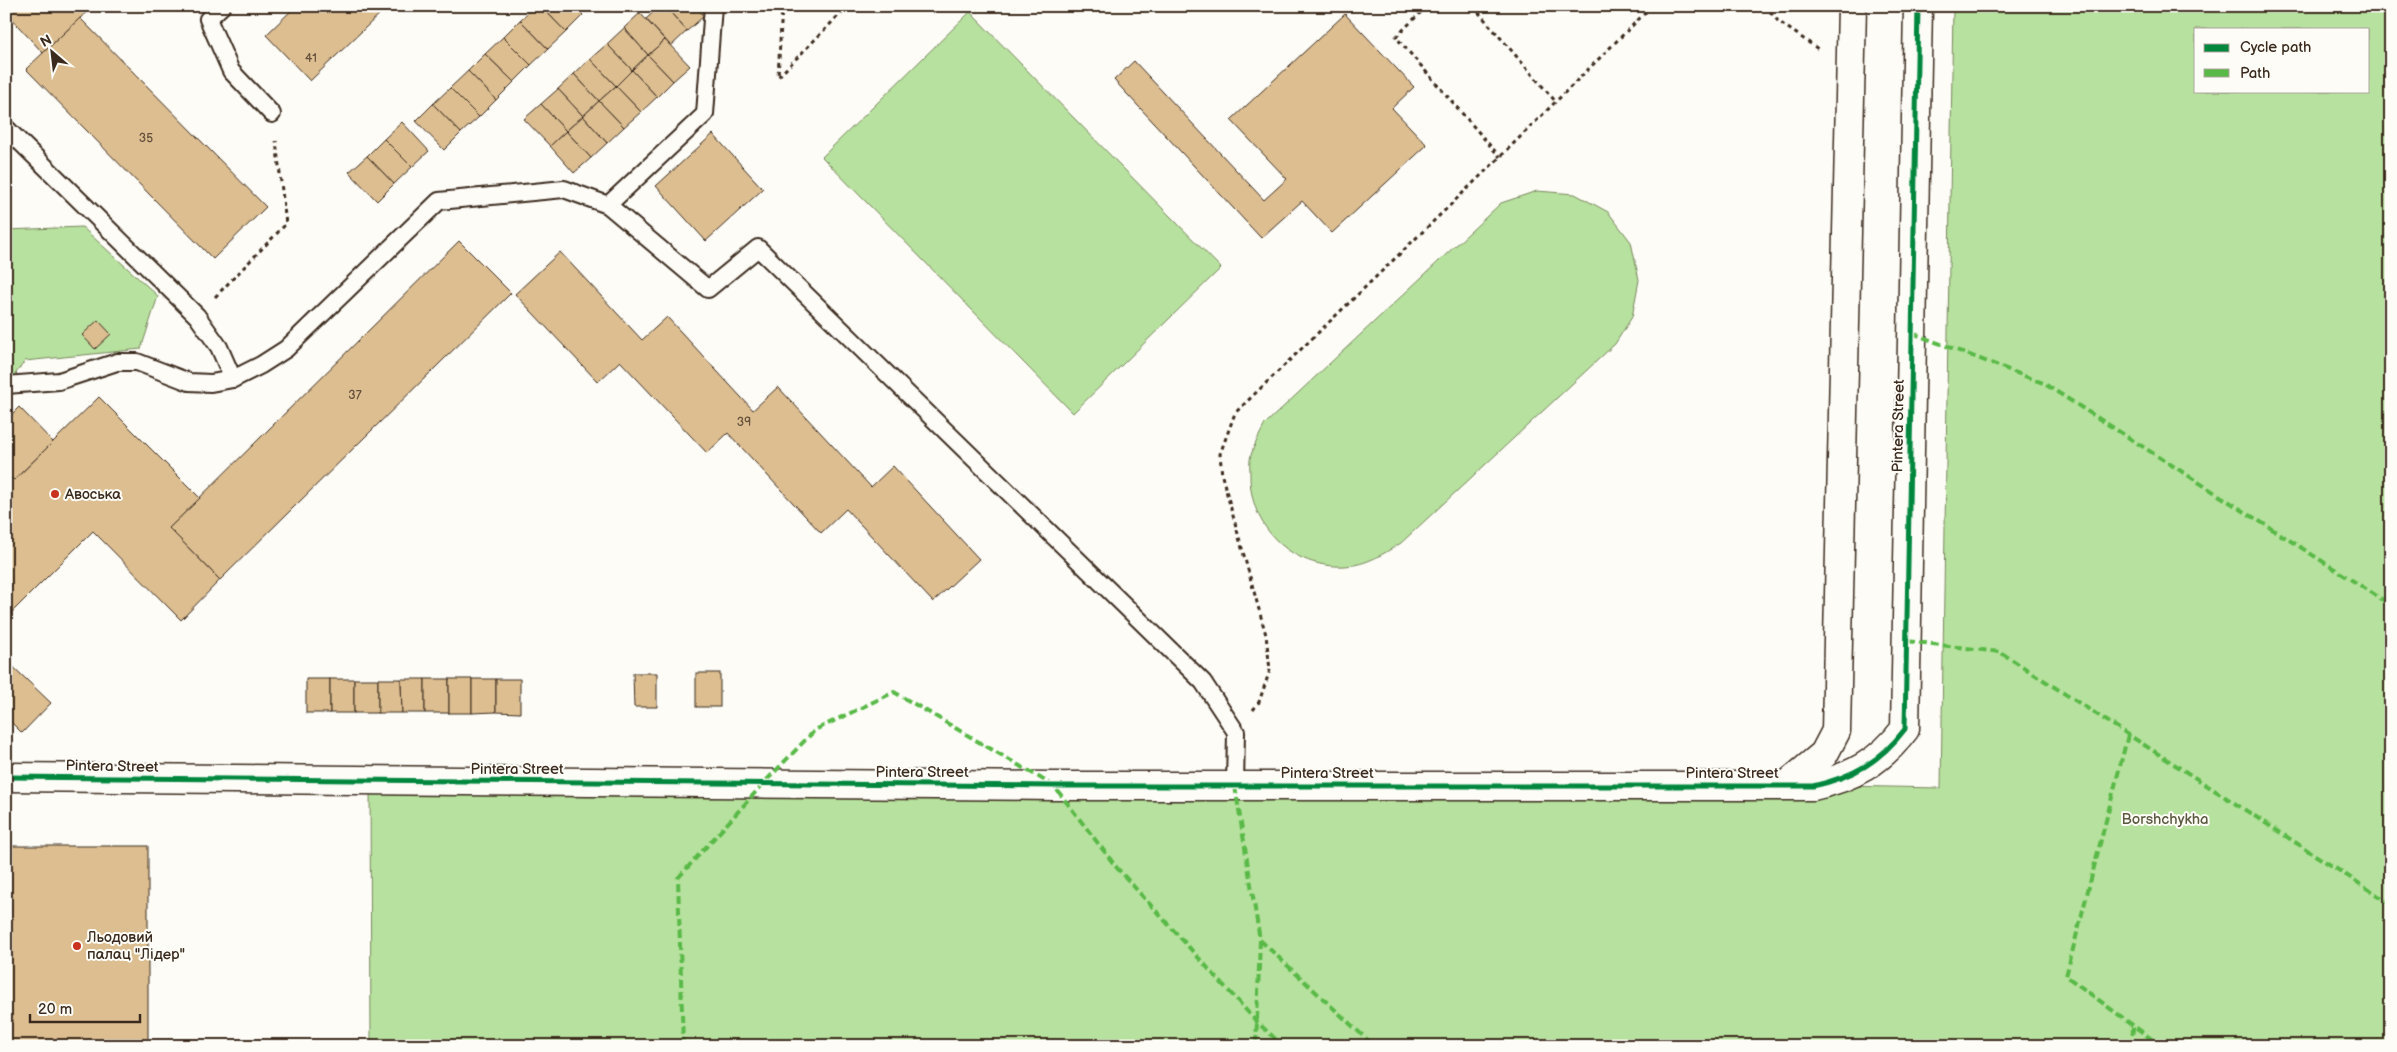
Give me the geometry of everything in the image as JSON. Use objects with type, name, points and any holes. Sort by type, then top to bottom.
[{"type":"street","name":"Pintera Street","points":[[1786,785],[1824,754],[1836,731],[1852,6]]},
{"type":"street","name":"Pintera Street","points":[[6,777],[1235,786],[1813,786],[1842,779],[1891,748],[1905,729],[1918,6]]},
{"type":"lane","points":[[222,6],[208,19],[230,71],[272,114]]},
{"type":"lane","points":[[608,205],[705,114],[713,6]]},
{"type":"lane","points":[[6,128],[197,316],[219,347],[233,379]]},
{"type":"lane","points":[[6,385],[58,381],[117,362],[137,362],[189,382],[211,383],[233,379],[261,365],[286,349],[439,201],[564,189],[608,205],[708,289],[758,248],[1203,682],[1236,732],[1235,786]]},
{"type":"path","points":[[782,6],[778,77],[848,6]]},
{"type":"path","points":[[1427,6],[1396,37],[1500,157]]},
{"type":"path","points":[[1473,6],[1556,102]]},
{"type":"path","points":[[1236,732],[1258,702],[1270,670],[1266,635],[1222,476],[1220,454],[1235,413],[1500,157],[1652,6]]},
{"type":"path","points":[[1765,6],[1778,21],[1850,73]]},
{"type":"path","points":[[197,316],[286,224],[272,114]]},
{"type":"green space","name":"Borshchykha","points":[[1953,6],[2391,6],[2391,1046],[371,1046],[370,781],[1787,785],[1941,788]]},
{"type":"green space","points":[[970,12],[1221,268],[1073,413],[822,157]]},
{"type":"green space","points":[[1537,191],[1575,194],[1608,212],[1631,242],[1639,280],[1632,317],[1615,344],[1401,543],[1368,561],[1345,566],[1326,565],[1308,560],[1291,552],[1277,541],[1266,527],[1257,511],[1252,493],[1250,457],[1265,424],[1501,203]]},
{"type":"green space","points":[[82,227],[158,296],[141,349],[25,361],[13,377],[6,369],[6,230]]},
{"type":"building","points":[[6,6],[93,6],[43,53],[6,13]]},
{"type":"building","points":[[296,6],[388,6],[310,81],[266,35]]},
{"type":"building","points":[[535,6],[541,6],[566,32],[548,49],[520,20]]},
{"type":"building","points":[[541,6],[575,6],[583,15],[566,32]]},
{"type":"building","points":[[660,6],[665,6],[687,31],[671,46],[646,19]]},
{"type":"building","points":[[665,6],[695,6],[704,16],[687,31]]},
{"type":"building","points":[[640,13],[665,40],[648,55],[624,28]]},
{"type":"building","points":[[1345,14],[1414,87],[1392,108],[1427,145],[1332,233],[1302,201],[1261,238],[1114,80],[1134,61],[1264,200],[1287,179],[1231,120]]},
{"type":"building","points":[[80,18],[266,207],[213,259],[26,69]]},
{"type":"building","points":[[520,20],[548,49],[531,65],[503,37]]},
{"type":"building","points":[[624,28],[648,55],[632,70],[607,44]]},
{"type":"building","points":[[503,37],[531,65],[514,82],[485,54]]},
{"type":"building","points":[[665,40],[690,66],[673,81],[648,55]]},
{"type":"building","points":[[607,44],[632,70],[616,86],[590,59]]},
{"type":"building","points":[[485,54],[514,82],[496,100],[468,71]]},
{"type":"building","points":[[648,55],[673,81],[657,97],[632,70]]},
{"type":"building","points":[[590,59],[616,86],[599,101],[574,74]]},
{"type":"building","points":[[632,70],[657,97],[641,112],[616,86]]},
{"type":"building","points":[[468,71],[496,100],[479,117],[450,88]]},
{"type":"building","points":[[574,74],[599,101],[583,116],[558,89]]},
{"type":"building","points":[[616,86],[641,112],[624,127],[599,101]]},
{"type":"building","points":[[450,88],[479,117],[461,133],[433,104]]},
{"type":"building","points":[[558,89],[583,116],[566,131],[541,104]]},
{"type":"building","points":[[599,101],[624,127],[607,143],[583,116]]},
{"type":"building","points":[[433,104],[461,133],[444,150],[416,121]]},
{"type":"building","points":[[541,104],[566,131],[550,146],[524,119]]},
{"type":"building","points":[[583,116],[607,143],[591,158],[566,131]]},
{"type":"building","points":[[402,122],[429,151],[412,167],[384,139]]},
{"type":"building","points":[[566,131],[591,158],[574,173],[550,146]]},
{"type":"building","points":[[713,134],[763,189],[706,241],[656,186]]},
{"type":"building","points":[[384,139],[412,167],[394,184],[367,156]]},
{"type":"building","points":[[367,156],[394,184],[377,201],[349,172]]},
{"type":"building","points":[[459,241],[511,293],[220,580],[169,528]]},
{"type":"building","points":[[560,252],[642,340],[667,317],[753,410],[778,387],[871,487],[893,466],[979,559],[933,602],[846,509],[821,533],[728,433],[707,453],[620,361],[598,382],[515,294]]},
{"type":"building","points":[[98,320],[111,334],[95,349],[82,335]]},
{"type":"building","points":[[99,397],[200,498],[169,528],[220,580],[181,620],[93,531],[6,618],[6,473],[14,480]]},
{"type":"building","points":[[19,407],[53,442],[14,480],[6,473],[6,420]]},
{"type":"building","points":[[6,660],[51,703],[22,733],[6,717]]},
{"type":"building","points":[[633,673],[657,673],[657,707],[634,707]]},
{"type":"building","points":[[696,673],[720,673],[720,707],[696,707]]},
{"type":"building","points":[[306,679],[330,679],[330,713],[306,713]]},
{"type":"building","points":[[330,679],[354,679],[354,713],[330,713]]},
{"type":"building","points":[[354,679],[378,679],[378,713],[354,713]]},
{"type":"building","points":[[378,679],[401,679],[402,713],[378,713]]},
{"type":"building","points":[[401,679],[425,679],[425,713],[402,713]]},
{"type":"building","points":[[425,679],[449,679],[449,713],[425,713]]},
{"type":"building","points":[[449,679],[472,679],[472,713],[449,713]]},
{"type":"building","points":[[472,679],[496,679],[496,712],[472,713]]},
{"type":"building","points":[[496,679],[520,679],[520,713],[496,712]]},
{"type":"building","name":"Льодовий палац \"Лідер\"","points":[[6,846],[148,846],[148,1046],[6,1046]]},
{"type":"marked path","points":[[1912,333],[2043,383],[2391,605]]},
{"type":"marked path","points":[[1907,641],[2000,652],[2391,904]]},
{"type":"marked path","points":[[683,1046],[678,878],[815,730],[894,692],[1054,786],[1117,868],[1256,1021],[1283,1046]]},
{"type":"marked path","points":[[2128,735],[2066,976],[2161,1046]]},
{"type":"marked path","points":[[1235,786],[1260,940],[1256,1046]]},
{"type":"marked path","points":[[1260,940],[1374,1046]]},
{"type":"marked path","points":[[2132,1046],[2133,1027]]},
{"type":"cycle path","points":[[6,777],[1054,786],[1813,786],[1841,778],[1865,766],[1886,751],[1905,729],[1918,6]]},
{"type":"place","name":"Авоська","points":[[55,494]]},
{"type":"place","name":"Льодовий палац \"Лідер\"","points":[[77,946]]}]
